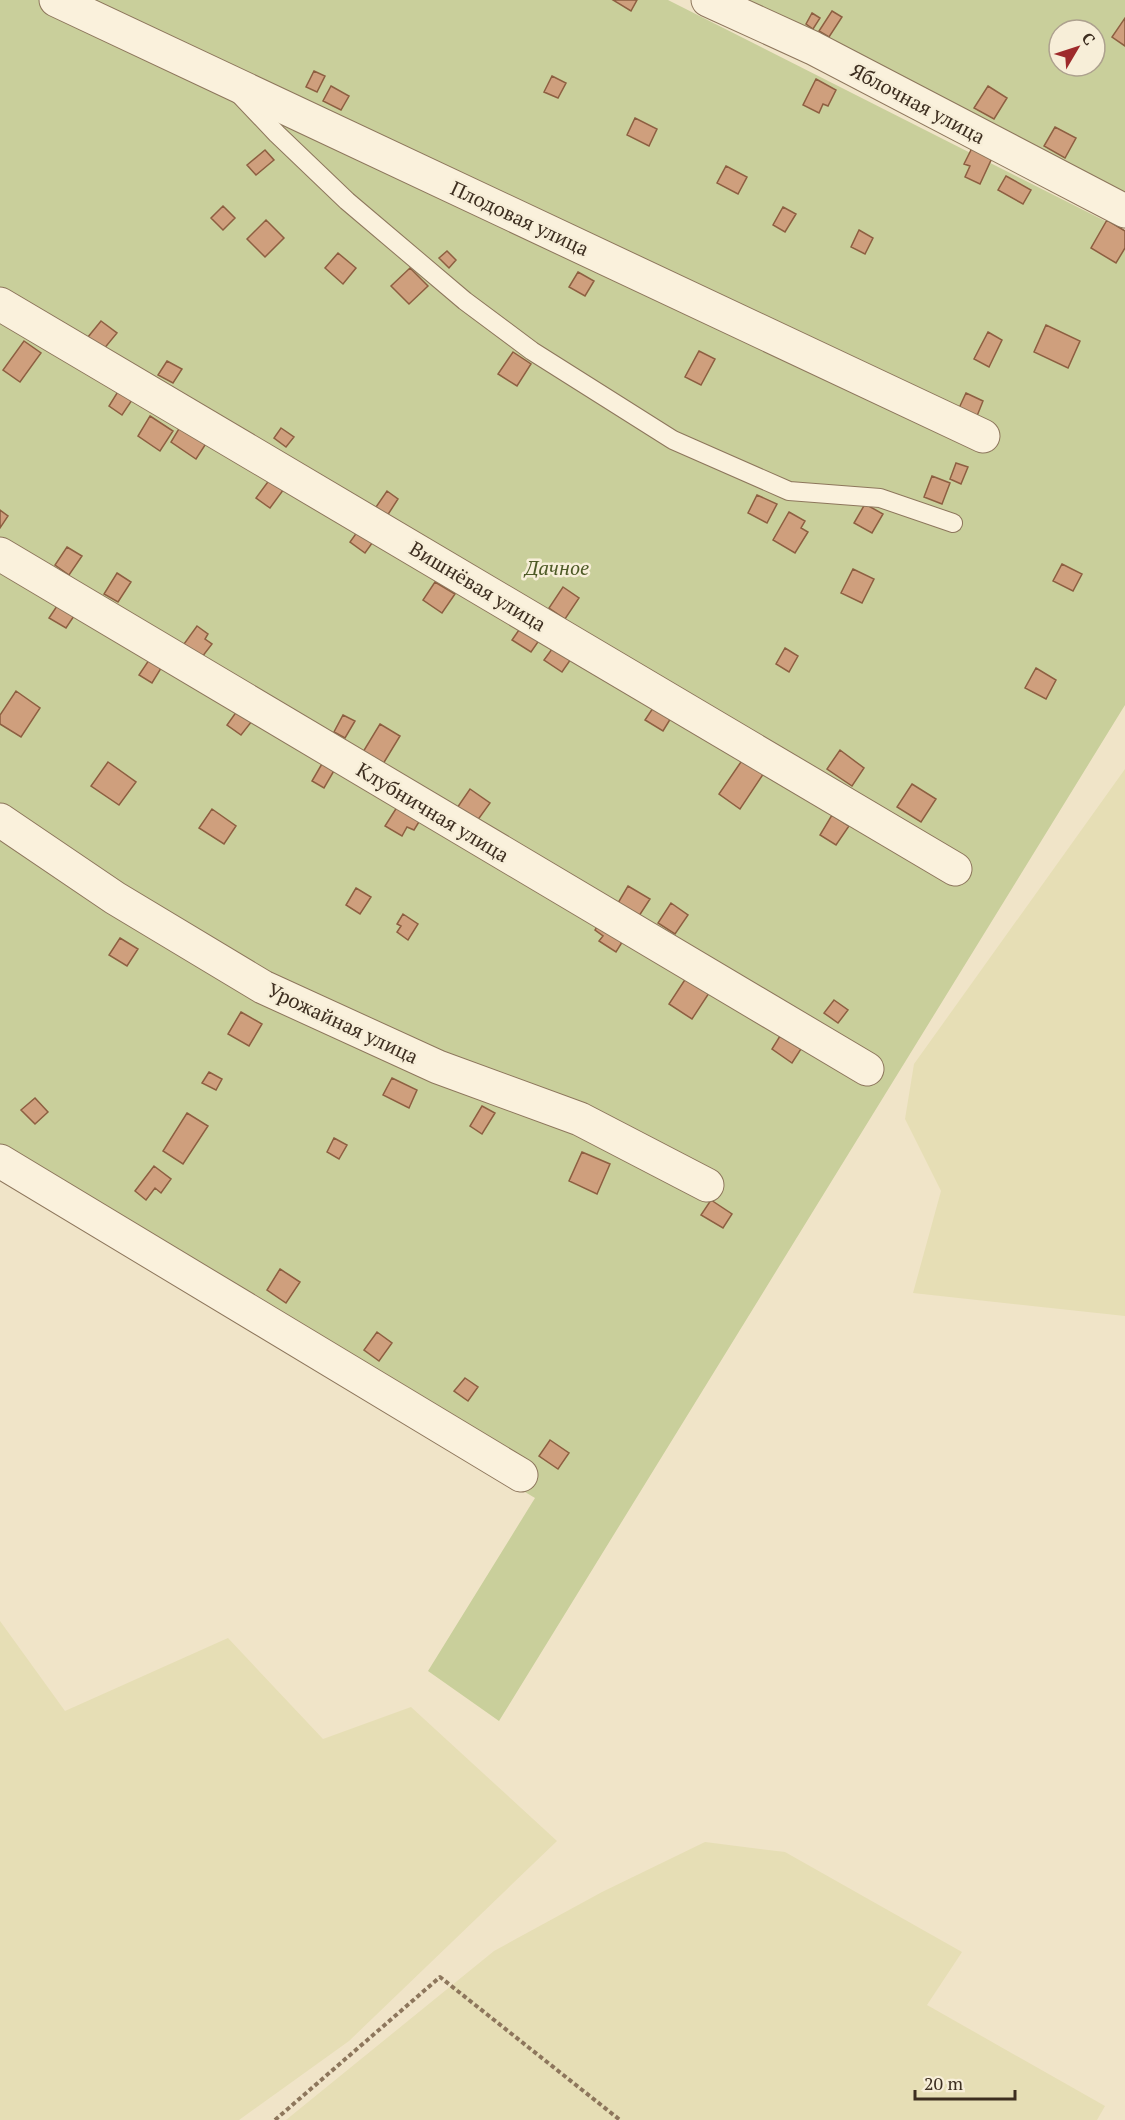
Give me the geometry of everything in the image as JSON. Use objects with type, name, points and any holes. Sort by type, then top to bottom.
[{"type":"street","name":"Плодовая улица","points":[[56,0],[983,436]]},
{"type":"street","name":"Яблочная улица","points":[[708,0],[813,48],[1125,211]]},
{"type":"street","name":"Вишнёвая улица","points":[[0,304],[955,868]]},
{"type":"street","name":"Клубничная улица","points":[[0,554],[867,1069]]},
{"type":"street","name":"Урожайная улица","points":[[0,820],[115,898],[263,987],[438,1067],[580,1119],[707,1185]]},
{"type":"street","points":[[0,1161],[521,1475]]},
{"type":"lane","points":[[225,79],[277,134],[347,201],[465,301],[532,351],[673,440],[789,491],[880,498],[953,523]]},
{"type":"path","points":[[275,2120],[440,1977],[620,2120]]},
{"type":"shaded area","points":[[1125,769],[1125,1316],[913,1293],[941,1191],[905,1119],[914,1064]]},
{"type":"shaded area","points":[[0,1621],[65,1711],[228,1638],[323,1739],[411,1707],[557,1841],[349,2041],[239,2120],[0,2120]]},
{"type":"shaded area","points":[[705,1842],[785,1852],[962,1952],[927,2005],[1105,2106],[1097,2120],[286,2120],[494,1951],[602,1892]]},
{"type":"green space","name":"Дачное","points":[[0,0],[668,0],[1125,231],[1125,705],[499,1721],[428,1671],[535,1498],[0,1175]]},
{"type":"green space","points":[[728,0],[1125,0],[1125,197]]},
{"type":"building","points":[[613,0],[637,0],[631,11]]},
{"type":"building","points":[[832,11],[842,17],[829,37],[819,31]]},
{"type":"building","points":[[812,13],[820,18],[813,29],[806,24]]},
{"type":"building","points":[[1125,18],[1125,46],[1112,37]]},
{"type":"building","points":[[314,71],[325,76],[317,92],[306,87]]},
{"type":"building","points":[[552,76],[566,83],[558,98],[544,92]]},
{"type":"building","points":[[816,79],[836,90],[828,106],[823,104],[819,113],[803,105]]},
{"type":"building","points":[[331,86],[349,96],[341,110],[323,101]]},
{"type":"building","points":[[988,86],[1007,98],[994,119],[974,108]]},
{"type":"building","points":[[635,118],[657,129],[649,146],[627,135]]},
{"type":"building","points":[[1055,127],[1076,138],[1065,158],[1044,146]]},
{"type":"building","points":[[972,148],[992,158],[980,184],[965,177],[970,166],[964,164]]},
{"type":"building","points":[[265,150],[274,160],[256,175],[247,165]]},
{"type":"building","points":[[726,166],[747,177],[738,194],[717,183]]},
{"type":"building","points":[[1006,176],[1031,190],[1023,204],[998,190]]},
{"type":"building","points":[[223,206],[235,218],[223,230],[211,218]]},
{"type":"building","points":[[783,207],[796,214],[785,232],[773,225]]},
{"type":"building","points":[[266,220],[284,238],[265,257],[247,239]]},
{"type":"building","points":[[1107,220],[1125,231],[1125,248],[1116,263],[1091,248]]},
{"type":"building","points":[[859,230],[873,238],[865,254],[851,247]]},
{"type":"building","points":[[447,251],[456,260],[449,268],[439,258]]},
{"type":"building","points":[[338,253],[356,268],[343,284],[325,268]]},
{"type":"building","points":[[410,268],[428,286],[409,304],[391,286]]},
{"type":"building","points":[[578,272],[594,281],[585,296],[569,287]]},
{"type":"building","points":[[101,321],[117,333],[103,350],[88,337]]},
{"type":"building","points":[[1046,325],[1080,341],[1068,368],[1034,352]]},
{"type":"building","points":[[988,332],[1002,340],[989,367],[974,359]]},
{"type":"building","points":[[24,341],[41,353],[20,382],[3,370]]},
{"type":"building","points":[[699,351],[715,359],[701,385],[685,377]]},
{"type":"building","points":[[513,352],[531,364],[517,386],[498,374]]},
{"type":"building","points":[[167,361],[182,369],[173,383],[158,375]]},
{"type":"building","points":[[122,385],[136,394],[122,415],[109,406]]},
{"type":"building","points":[[966,393],[983,401],[977,416],[959,408]]},
{"type":"building","points":[[150,416],[173,431],[160,451],[138,436]]},
{"type":"building","points":[[183,422],[209,439],[196,459],[171,442]]},
{"type":"building","points":[[281,428],[294,437],[286,447],[274,438]]},
{"type":"building","points":[[956,463],[968,467],[961,484],[950,479]]},
{"type":"building","points":[[932,476],[950,483],[942,504],[924,497]]},
{"type":"building","points":[[270,479],[284,489],[270,508],[256,498]]},
{"type":"building","points":[[387,491],[398,499],[387,516],[376,507]]},
{"type":"building","points":[[757,495],[777,504],[767,523],[748,513]]},
{"type":"building","points":[[865,504],[883,514],[872,533],[854,523]]},
{"type":"building","points":[[0,510],[8,516],[0,528]]},
{"type":"building","points":[[789,512],[805,521],[801,528],[808,532],[795,553],[773,540]]},
{"type":"building","points":[[360,528],[375,539],[365,553],[350,542]]},
{"type":"building","points":[[67,547],[82,556],[69,575],[55,565]]},
{"type":"building","points":[[1062,564],[1082,574],[1073,591],[1053,581]]},
{"type":"building","points":[[853,569],[874,579],[862,603],[841,593]]},
{"type":"building","points":[[117,573],[131,582],[118,602],[104,594]]},
{"type":"building","points":[[435,582],[455,594],[442,613],[423,600]]},
{"type":"building","points":[[563,587],[579,598],[565,619],[549,608]]},
{"type":"building","points":[[59,603],[76,613],[66,628],[49,618]]},
{"type":"building","points":[[197,626],[208,634],[205,639],[212,644],[202,657],[184,644]]},
{"type":"building","points":[[521,627],[540,639],[531,652],[512,640]]},
{"type":"building","points":[[555,645],[573,656],[562,672],[544,660]]},
{"type":"building","points":[[785,648],[798,656],[789,672],[776,664]]},
{"type":"building","points":[[151,657],[163,665],[152,683],[139,675]]},
{"type":"building","points":[[1036,668],[1056,680],[1046,699],[1025,688]]},
{"type":"building","points":[[16,691],[40,708],[21,737],[0,724],[0,715]]},
{"type":"building","points":[[657,702],[674,713],[663,731],[645,720]]},
{"type":"building","points":[[237,711],[252,721],[241,735],[227,725]]},
{"type":"building","points":[[343,715],[355,721],[345,738],[334,732]]},
{"type":"building","points":[[380,724],[400,736],[383,764],[363,752]]},
{"type":"building","points":[[840,750],[864,768],[852,786],[827,769]]},
{"type":"building","points":[[743,759],[764,773],[740,809],[719,794]]},
{"type":"building","points":[[108,762],[136,782],[119,805],[91,786]]},
{"type":"building","points":[[323,762],[335,769],[324,788],[312,781]]},
{"type":"building","points":[[912,784],[936,799],[921,822],[897,807]]},
{"type":"building","points":[[470,789],[490,803],[477,821],[457,808]]},
{"type":"building","points":[[399,804],[422,817],[414,830],[407,827],[402,836],[385,826]]},
{"type":"building","points":[[212,809],[236,826],[224,844],[199,828]]},
{"type":"building","points":[[832,815],[849,826],[836,845],[820,835]]},
{"type":"building","points":[[628,886],[650,899],[639,916],[618,903]]},
{"type":"building","points":[[356,888],[371,897],[360,914],[346,905]]},
{"type":"building","points":[[671,903],[688,915],[675,934],[658,923]]},
{"type":"building","points":[[403,914],[418,924],[408,940],[397,932],[401,926],[397,924]]},
{"type":"building","points":[[601,920],[626,936],[616,952],[599,941],[603,936],[595,930]]},
{"type":"building","points":[[120,938],[138,949],[127,966],[109,955]]},
{"type":"building","points":[[690,972],[713,987],[692,1019],[669,1004]]},
{"type":"building","points":[[834,1000],[848,1010],[838,1023],[824,1013]]},
{"type":"building","points":[[241,1012],[262,1024],[249,1046],[228,1034]]},
{"type":"building","points":[[780,1036],[801,1049],[792,1063],[772,1049]]},
{"type":"building","points":[[209,1072],[222,1079],[216,1090],[202,1083]]},
{"type":"building","points":[[392,1078],[417,1090],[409,1108],[383,1095]]},
{"type":"building","points":[[35,1098],[48,1112],[35,1124],[21,1110]]},
{"type":"building","points":[[482,1106],[495,1113],[482,1134],[470,1126]]},
{"type":"building","points":[[187,1113],[208,1126],[183,1164],[163,1151]]},
{"type":"building","points":[[334,1138],[347,1145],[339,1159],[327,1152]]},
{"type":"building","points":[[582,1152],[610,1164],[597,1194],[569,1181]]},
{"type":"building","points":[[154,1166],[171,1179],[161,1193],[155,1188],[146,1200],[135,1191]]},
{"type":"building","points":[[711,1200],[732,1214],[723,1228],[701,1215]]},
{"type":"building","points":[[280,1269],[300,1282],[286,1303],[267,1290]]},
{"type":"building","points":[[377,1332],[392,1343],[379,1361],[364,1350]]},
{"type":"building","points":[[465,1378],[478,1387],[468,1401],[454,1391]]},
{"type":"building","points":[[550,1440],[569,1453],[558,1469],[539,1456]]}]
